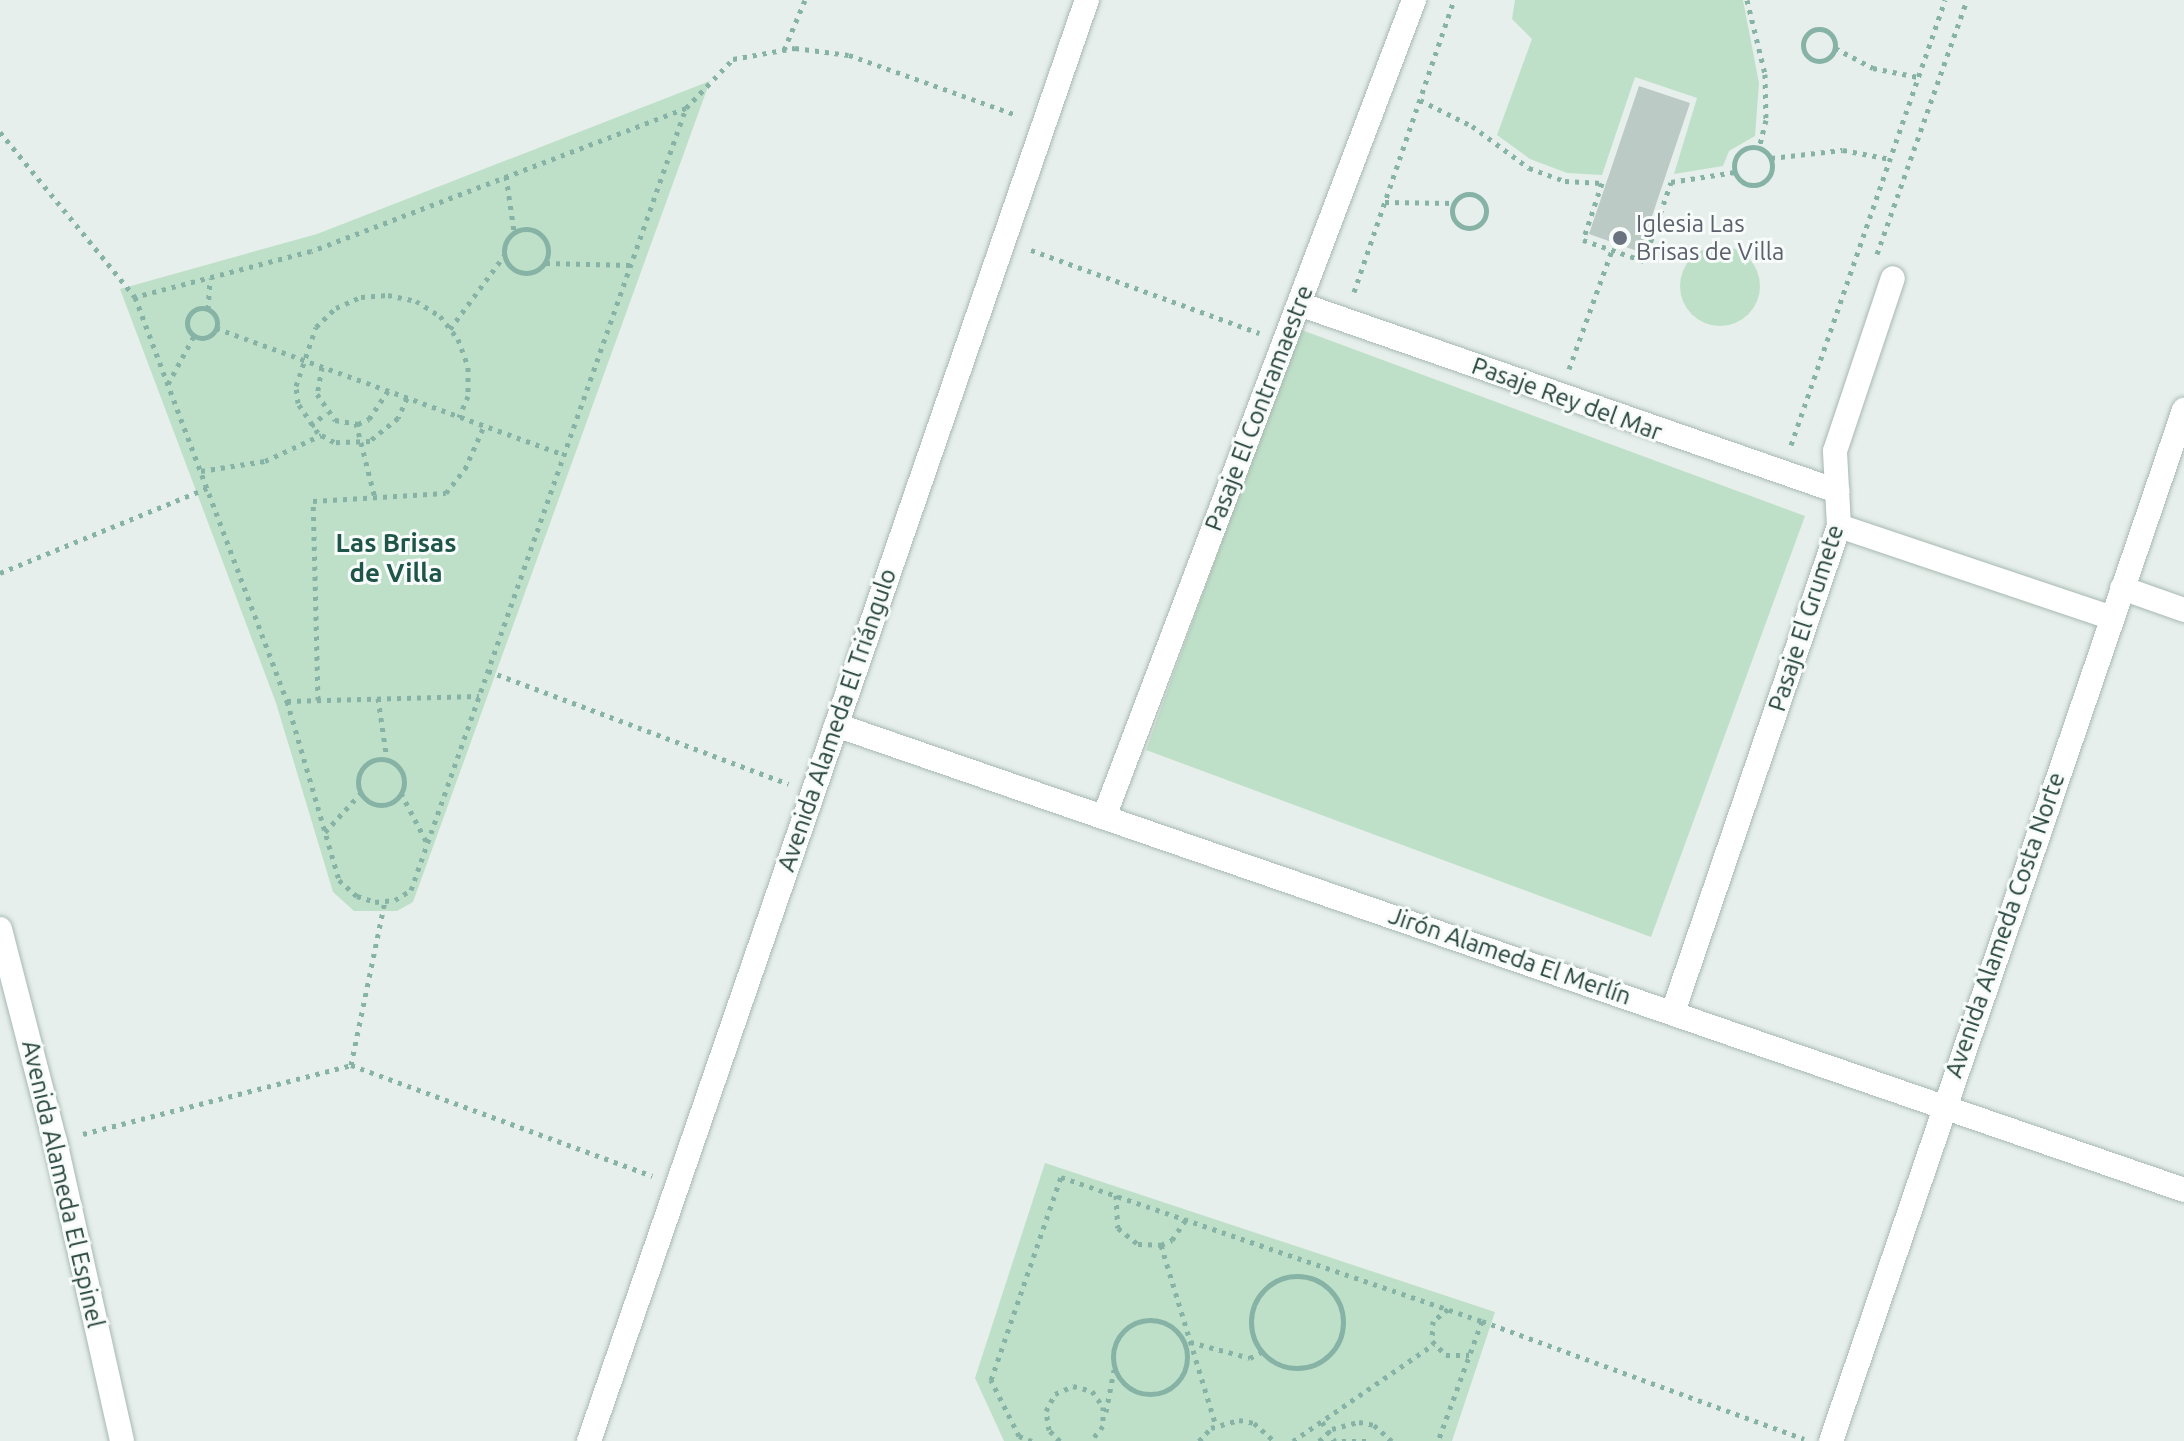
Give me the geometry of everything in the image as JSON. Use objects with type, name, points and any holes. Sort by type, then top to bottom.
[{"type":"street","name":"Avenida Alameda El Triángulo","points":[[589,1441],[1087,0]]},
{"type":"street","name":"Pasaje El Contramaestre","points":[[1104,817],[1414,0]]},
{"type":"street","name":"Pasaje El Grumete","points":[[1673,1012],[1839,526],[1835,451],[1893,278]]},
{"type":"street","name":"Pasaje Rey del Mar","points":[[1299,304],[1837,491]]},
{"type":"street","name":"Avenida Alameda Costa Norte","points":[[1831,1441],[1942,1104],[2184,410]]},
{"type":"street","points":[[1839,526],[2112,618]]},
{"type":"street","points":[[2122,588],[2184,610]]},
{"type":"street","name":"Jirón Alameda El Merlín","points":[[836,725],[2184,1190]]},
{"type":"street","name":"Avenida Alameda El Espinel","points":[[0,929],[55,1141],[122,1441]]},
{"type":"path","points":[[784,50],[805,0]]},
{"type":"path","points":[[1366,302],[1352,297],[1454,0]]},
{"type":"path","points":[[1747,0],[1765,74],[1766,120],[1759,148]]},
{"type":"path","points":[[1775,445],[1790,450],[1945,0]]},
{"type":"path","points":[[1857,254],[1875,261],[1967,0]]},
{"type":"path","points":[[1824,29],[1833,35],[1835,48],[1828,59],[1817,61],[1807,56],[1803,41],[1809,32],[1824,29]]},
{"type":"path","points":[[1835,48],[1873,68],[1918,77]]},
{"type":"path","points":[[0,132],[135,297],[287,701],[339,880],[357,896],[385,901],[411,890],[686,108],[733,59],[784,50],[849,55],[1045,125]]},
{"type":"path","points":[[1420,100],[1472,126],[1529,168],[1565,181],[1602,183],[1583,240],[1644,261],[1671,182],[1735,172]]},
{"type":"path","points":[[135,297],[311,251],[686,108]]},
{"type":"path","points":[[1735,172],[1748,185],[1760,184],[1772,170],[1771,158],[1759,148]]},
{"type":"path","points":[[1735,172],[1739,154],[1759,148]]},
{"type":"path","points":[[1771,158],[1843,150],[1890,159]]},
{"type":"path","points":[[506,176],[514,232]]},
{"type":"path","points":[[1385,202],[1454,203],[1469,194],[1479,197],[1486,212],[1483,223],[1461,227],[1452,214],[1454,203]]},
{"type":"path","points":[[450,329],[504,256],[506,242],[514,232],[530,228],[542,234],[549,247],[546,263],[535,272],[520,272],[504,256]]},
{"type":"path","points":[[1004,240],[1284,342]]},
{"type":"path","points":[[1559,396],[1612,250]]},
{"type":"path","points":[[546,263],[631,265]]},
{"type":"path","points":[[208,309],[210,277]]},
{"type":"path","points":[[407,398],[386,432],[362,443],[334,442],[321,435],[311,426],[298,403],[302,359],[316,327],[336,308],[361,297],[388,295],[416,301],[450,329],[468,367],[468,396],[459,417]]},
{"type":"path","points":[[168,384],[194,336],[188,317],[199,308],[208,309],[216,316],[216,328],[208,337],[194,336]]},
{"type":"path","points":[[216,328],[564,455]]},
{"type":"path","points":[[322,367],[317,394],[326,413],[356,423],[378,411],[388,391]]},
{"type":"path","points":[[1553,367],[1582,377]]},
{"type":"path","points":[[311,426],[326,413]]},
{"type":"path","points":[[356,423],[375,498]]},
{"type":"path","points":[[318,700],[313,501],[446,493],[465,469],[484,426]]},
{"type":"path","points":[[201,471],[265,461],[321,435]]},
{"type":"path","points":[[0,573],[207,488]]},
{"type":"path","points":[[488,671],[811,793]]},
{"type":"path","points":[[287,701],[479,696]]},
{"type":"path","points":[[378,698],[387,760]]},
{"type":"path","points":[[325,832],[361,793],[362,769],[375,760],[387,760],[400,771],[401,793],[427,843]]},
{"type":"path","points":[[361,793],[376,805],[390,803],[401,793]]},
{"type":"path","points":[[351,1065],[385,901]]},
{"type":"path","points":[[55,1141],[351,1065],[678,1186]]},
{"type":"path","points":[[1032,1441],[1019,1436],[991,1380],[1061,1177],[1482,1321],[1808,1441]]},
{"type":"path","points":[[1116,1195],[1114,1216],[1127,1238],[1161,1245],[1180,1232],[1186,1219]]},
{"type":"path","points":[[1161,1245],[1187,1342],[1216,1426]]},
{"type":"path","points":[[1308,1278],[1312,1263]]},
{"type":"path","points":[[1282,1278],[1308,1278],[1336,1297],[1342,1326],[1339,1341],[1330,1354],[1303,1368],[1273,1362],[1262,1352],[1250,1325],[1258,1296],[1282,1278]]},
{"type":"path","points":[[1448,1309],[1433,1321],[1434,1344],[1446,1355],[1469,1355]]},
{"type":"path","points":[[1091,1441],[1105,1416],[1117,1339],[1134,1322],[1158,1320],[1187,1342],[1250,1358],[1262,1352]]},
{"type":"path","points":[[1438,1441],[1482,1321]]},
{"type":"path","points":[[1114,1367],[1134,1390],[1159,1393],[1170,1388],[1185,1368],[1187,1342]]},
{"type":"path","points":[[1293,1441],[1434,1344]]},
{"type":"path","points":[[1060,1441],[1049,1430],[1046,1411],[1063,1388],[1092,1391],[1105,1416]]},
{"type":"path","points":[[1199,1441],[1225,1421],[1254,1423],[1274,1441]]},
{"type":"path","points":[[1322,1422],[1335,1441]]},
{"type":"path","points":[[1319,1441],[1328,1432],[1359,1422],[1374,1425],[1392,1441]]},
{"type":"path","points":[[1342,1441],[1368,1441]]},
{"type":"green space","points":[[1515,0],[1743,0],[1759,83],[1755,136],[1729,151],[1723,166],[1674,174],[1697,98],[1635,77],[1602,175],[1567,173],[1530,159],[1497,135],[1532,39],[1512,19]]},
{"type":"green space","points":[[710,81],[413,902],[397,911],[354,911],[333,892],[276,703],[120,289],[317,234]]},
{"type":"green space","points":[[1720,246],[1735,249],[1748,258],[1757,271],[1760,286],[1757,301],[1748,314],[1735,323],[1720,326],[1705,323],[1692,314],[1683,301],[1680,286],[1683,271],[1692,258],[1705,249]]},
{"type":"green space","points":[[1299,329],[1805,516],[1651,937],[1146,750]]},
{"type":"green space","points":[[1045,1163],[1495,1312],[1452,1441],[1004,1441],[975,1378]]},
{"type":"building","points":[[1639,86],[1690,103],[1640,252],[1589,234]]},
{"type":"place","name":"Iglesia Las Brisas de Villa","points":[[1620,238]]},
{"type":"district","name":"Las Brisas de Villa","points":[[396,558]]}]
